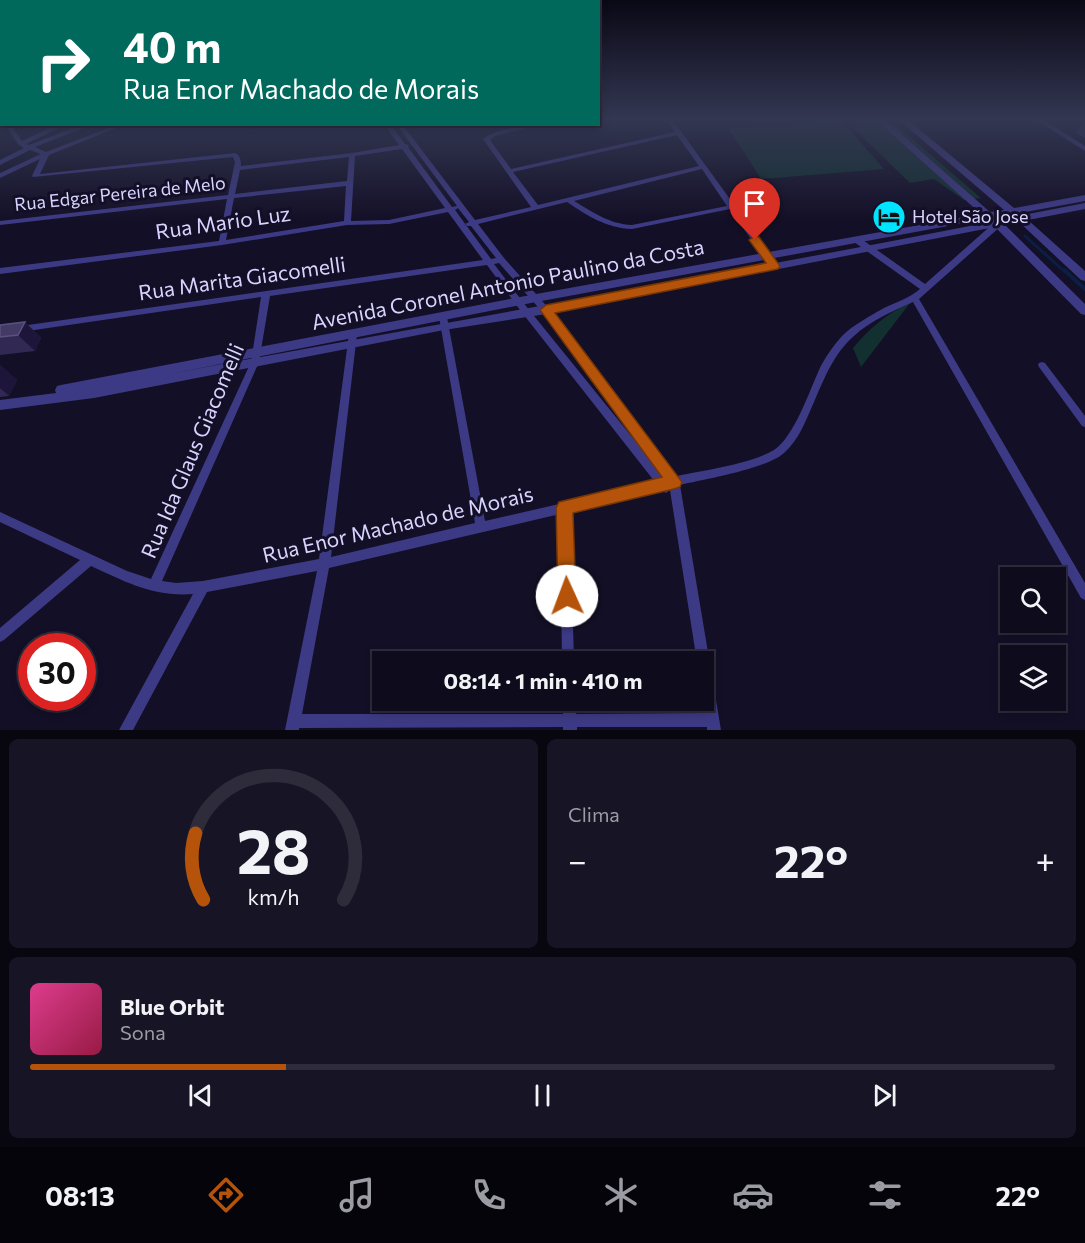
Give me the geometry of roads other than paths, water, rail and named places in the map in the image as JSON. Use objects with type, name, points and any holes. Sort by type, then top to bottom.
[{"type":"street","points":[[0,163],[19,153]]},
{"type":"street","points":[[237,168],[364,153]]},
{"type":"street","points":[[408,153],[526,313],[662,485],[676,499]]},
{"type":"street","points":[[421,153],[501,260],[546,310],[674,482],[701,651]]},
{"type":"street","points":[[496,153],[536,208]]},
{"type":"street","points":[[509,171],[589,153]]},
{"type":"street","points":[[693,153],[774,266]]},
{"type":"street","points":[[917,153],[998,224],[1085,311]]},
{"type":"street","points":[[942,153],[1021,219],[1085,277]]},
{"type":"street","points":[[46,154],[35,176],[235,155],[238,162],[222,243]]},
{"type":"street","points":[[0,176],[46,154]]},
{"type":"street","points":[[348,223],[352,155]]},
{"type":"street","points":[[463,226],[703,167]]},
{"type":"street","name":"Rua Edgar Pereira de Melo","points":[[0,223],[351,183]]},
{"type":"street","name":"Avenida Coronel Antonio Paulino da Costa","points":[[444,322],[536,298],[1085,198]]},
{"type":"street","points":[[568,200],[605,223],[619,228],[731,207]]},
{"type":"street","name":"Rua Mario Luz","points":[[0,271],[222,243],[348,223],[389,222],[460,206]]},
{"type":"street","name":"Avenida Coronel Antonio Paulino da Costa","points":[[5,404],[444,322],[546,310],[1085,206]]},
{"type":"street","name":"Rua Enor Machado de Morais","points":[[0,517],[125,576],[154,586],[176,589],[203,588],[324,564],[754,463],[778,452],[798,428],[824,369],[843,341],[868,321],[915,298],[998,224]]},
{"type":"street","points":[[918,228],[928,237]]},
{"type":"street","points":[[857,240],[926,289]]},
{"type":"street","name":"Rua Marita Giacomelli","points":[[0,332],[501,260]]},
{"type":"street","name":"Rua Ida Glaus Giacomelli","points":[[154,586],[256,357],[266,294]]},
{"type":"street","points":[[915,298],[1085,594]]},
{"type":"street","points":[[444,322],[481,528]]},
{"type":"street","points":[[353,339],[324,564],[293,726],[714,725]]},
{"type":"street","points":[[553,346],[569,340]]},
{"type":"street","points":[[1042,364],[1085,423]]},
{"type":"street","points":[[590,393],[604,387]]},
{"type":"street","points":[[565,508],[568,651]]},
{"type":"street","points":[[0,636],[89,560]]},
{"type":"street","points":[[126,730],[203,588]]},
{"type":"waterway","points":[[1025,236],[1065,272]]},
{"type":"waterway","points":[[1064,270],[1085,289]]},
{"type":"place","name":"Hotel São Jose","points":[[889,217]]}]
